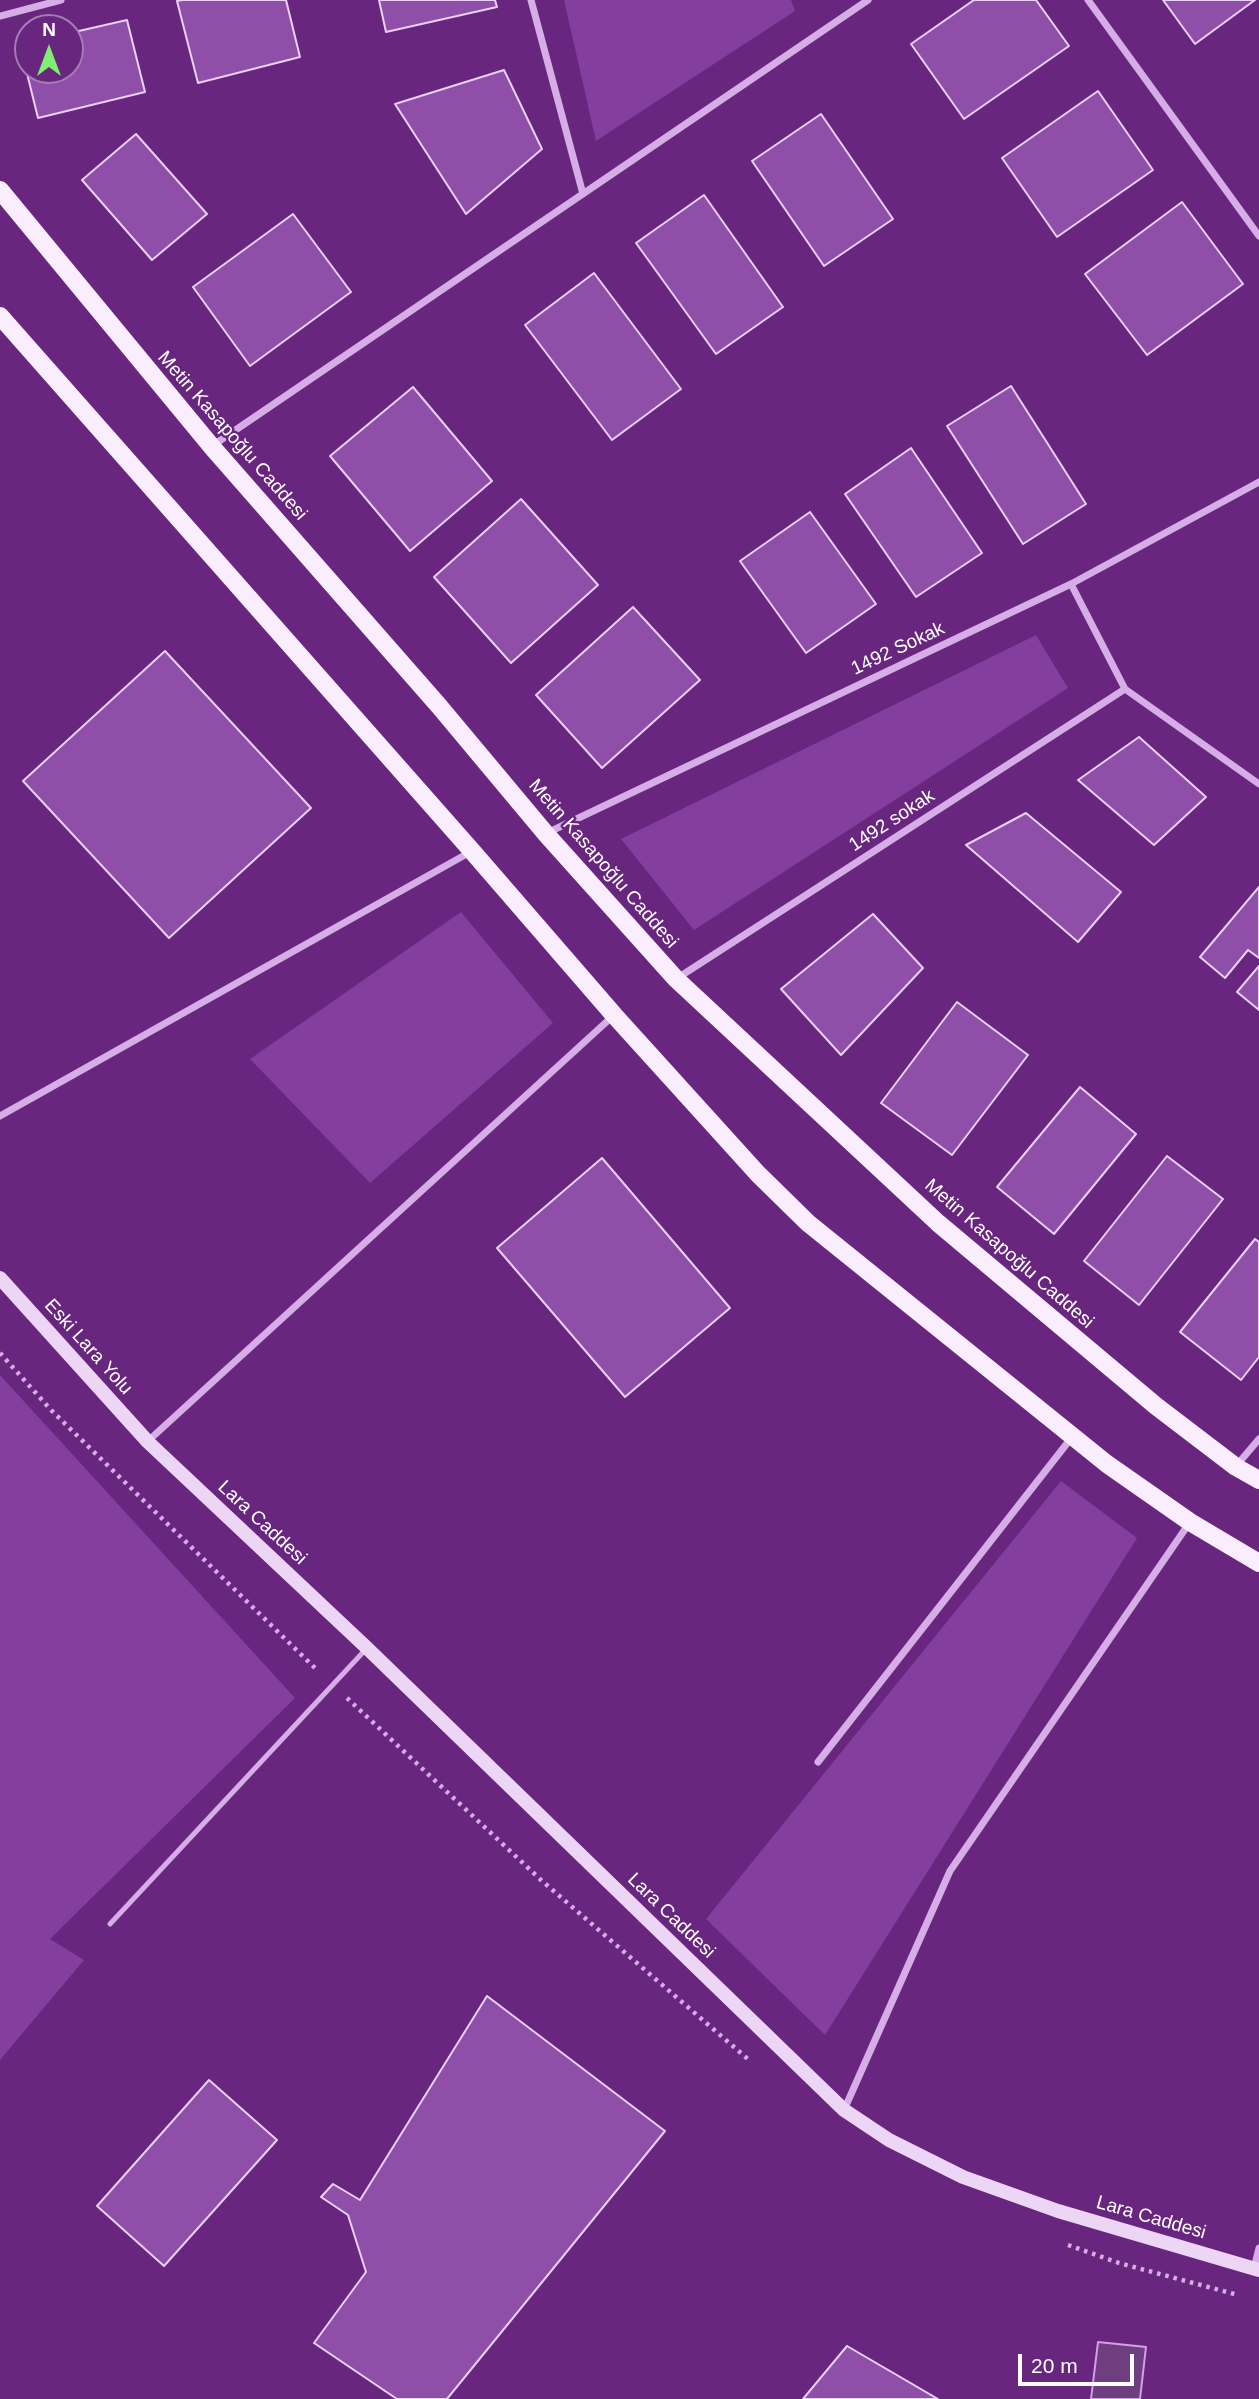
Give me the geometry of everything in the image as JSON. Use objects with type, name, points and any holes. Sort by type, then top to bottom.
[{"type":"main road","name":"Metin Kasapoğlu Caddesi","points":[[0,190],[212,447],[439,706],[546,834],[676,979],[938,1223],[1156,1406],[1259,1480]]},
{"type":"main road","points":[[0,316],[614,1015],[758,1174],[808,1223],[1072,1436],[1190,1522],[1259,1563]]},
{"type":"street","points":[[0,16],[61,0]]},
{"type":"street","points":[[531,0],[583,194]]},
{"type":"street","points":[[212,447],[868,0]]},
{"type":"street","points":[[1087,0],[1259,236]]},
{"type":"street","name":"1492 Sokak","points":[[546,834],[1071,584],[1259,482]]},
{"type":"street","points":[[1071,584],[1125,689],[1259,784]]},
{"type":"street","name":"1492 sokak","points":[[676,979],[1125,689]]},
{"type":"street","points":[[0,1116],[472,851]]},
{"type":"street","points":[[148,1442],[614,1015]]},
{"type":"street","name":"Eski Lara Yolu","points":[[0,1278],[148,1442]]},
{"type":"street","points":[[818,1762],[1072,1436]]},
{"type":"street","points":[[1236,1466],[1259,1439]]},
{"type":"street","name":"Lara Caddesi","points":[[148,1442],[367,1648],[844,2110],[889,2140],[963,2177],[1058,2211],[1256,2269]]},
{"type":"street","points":[[844,2110],[950,1871],[1190,1522]]},
{"type":"street","points":[[1256,2269],[1259,2248]]},
{"type":"lane","points":[[110,1924],[367,1648]]},
{"type":"shaded area","points":[[564,0],[791,0],[795,11],[596,141]]},
{"type":"shaded area","points":[[1036,635],[1068,688],[694,930],[621,839]]},
{"type":"shaded area","points":[[461,912],[553,1023],[370,1183],[250,1059]]},
{"type":"shaded area","points":[[0,1375],[295,1698],[50,1939],[84,1960],[0,2060]]},
{"type":"shaded area","points":[[1061,1481],[1137,1538],[825,2035],[706,1919]]},
{"type":"shaded area","points":[[1098,2342],[1146,2347],[1140,2399],[1091,2399]]},
{"type":"building","points":[[286,0],[300,57],[198,83],[177,1]]},
{"type":"building","points":[[379,0],[495,0],[497,7],[386,32]]},
{"type":"building","points":[[974,0],[1036,0],[1069,46],[964,119],[911,44]]},
{"type":"building","points":[[1163,0],[1255,0],[1195,44]]},
{"type":"building","points":[[127,20],[145,92],[38,118],[30,84],[84,84],[84,30]]},
{"type":"building","points":[[504,70],[542,149],[466,214],[395,104]]},
{"type":"building","points":[[1098,91],[1153,170],[1057,237],[1002,158]]},
{"type":"building","points":[[821,114],[893,219],[824,266],[752,161]]},
{"type":"building","points":[[136,134],[207,214],[152,260],[82,180]]},
{"type":"building","points":[[704,195],[783,307],[716,354],[636,243]]},
{"type":"building","points":[[1182,202],[1243,284],[1147,355],[1085,274]]},
{"type":"building","points":[[293,214],[351,292],[250,366],[193,287]]},
{"type":"building","points":[[594,273],[681,389],[612,440],[525,325]]},
{"type":"building","points":[[1011,386],[1086,504],[1023,544],[947,426]]},
{"type":"building","points":[[413,387],[492,481],[410,551],[330,456]]},
{"type":"building","points":[[911,448],[982,553],[916,597],[845,494]]},
{"type":"building","points":[[521,499],[598,585],[511,663],[434,577]]},
{"type":"building","points":[[810,512],[876,604],[806,653],[740,561]]},
{"type":"building","points":[[633,607],[700,680],[602,768],[536,695]]},
{"type":"building","points":[[165,651],[311,808],[169,938],[23,781]]},
{"type":"building","points":[[1139,737],[1206,797],[1154,845],[1078,780]]},
{"type":"building","points":[[1026,813],[1121,892],[1078,942],[966,845]]},
{"type":"building","points":[[1259,887],[1259,958],[1248,950],[1225,978],[1200,957]]},
{"type":"building","points":[[873,914],[923,968],[841,1055],[781,989]]},
{"type":"building","points":[[1259,966],[1259,1010],[1237,992]]},
{"type":"building","points":[[957,1002],[1028,1055],[952,1155],[881,1103]]},
{"type":"building","points":[[1080,1087],[1136,1134],[1054,1234],[997,1187]]},
{"type":"building","points":[[1167,1156],[1223,1199],[1139,1305],[1084,1261]]},
{"type":"building","points":[[602,1158],[730,1308],[625,1397],[497,1248]]},
{"type":"building","points":[[1255,1239],[1259,1242],[1259,1357],[1241,1380],[1180,1332]]},
{"type":"building","points":[[487,1996],[665,2131],[447,2399],[397,2399],[314,2343],[366,2272],[348,2215],[321,2197],[333,2184],[360,2200]]},
{"type":"building","points":[[209,2080],[277,2140],[164,2266],[97,2206]]},
{"type":"building","points":[[847,2346],[938,2399],[803,2399]]}]
